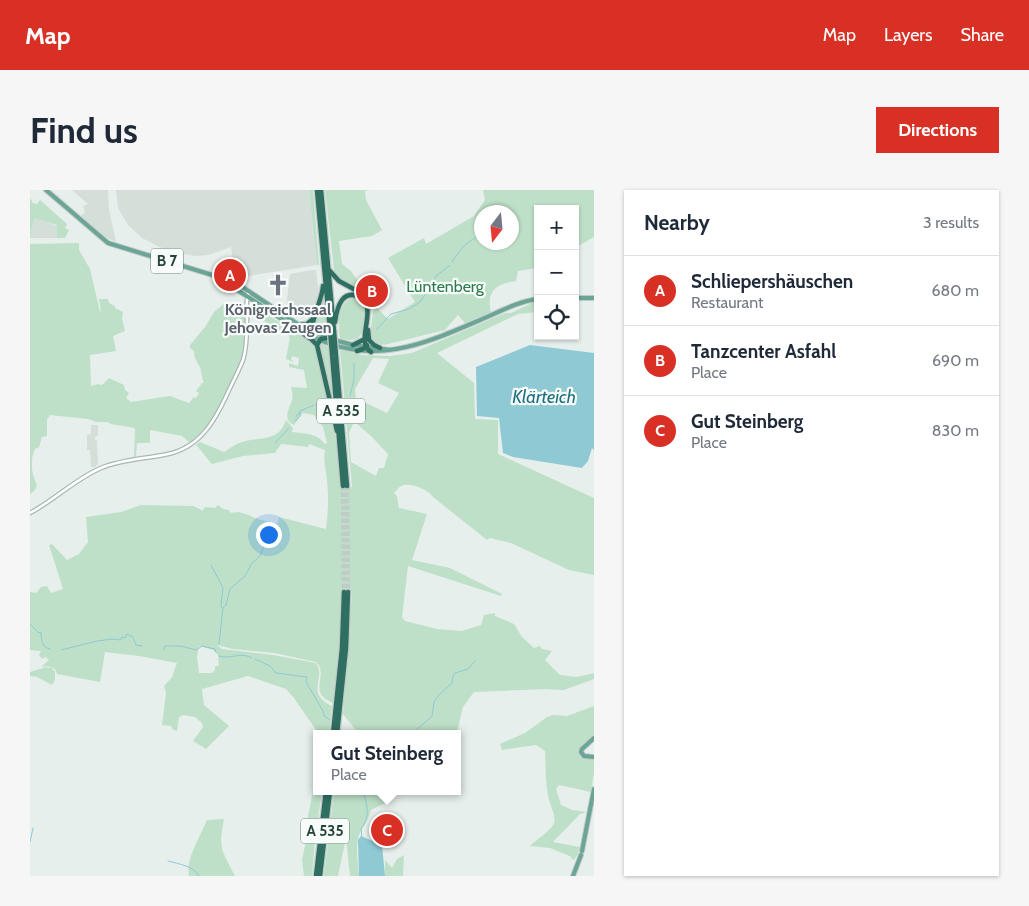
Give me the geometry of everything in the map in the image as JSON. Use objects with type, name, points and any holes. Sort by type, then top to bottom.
[{"type":"highway","name":"A 535","points":[[317,190],[333,330],[345,486],[334,355]]},
{"type":"highway","name":"A 535","points":[[321,190],[326,267]]},
{"type":"highway","points":[[312,337],[310,331],[322,297],[326,267]]},
{"type":"highway","points":[[326,267],[339,281],[361,293],[368,302],[370,314],[367,339],[365,347],[357,351]]},
{"type":"highway","points":[[333,330],[338,307],[342,300],[350,295],[358,296],[366,302],[368,308],[367,339]]},
{"type":"highway","points":[[299,325],[309,323],[315,316]]},
{"type":"highway","points":[[299,331],[311,339],[316,346],[340,440]]},
{"type":"highway","points":[[316,346],[319,340],[327,338]]},
{"type":"highway","points":[[352,345],[367,339]]},
{"type":"highway","points":[[367,339],[380,348]]},
{"type":"highway","points":[[365,347],[371,352]]},
{"type":"highway","points":[[337,730],[346,592]]},
{"type":"highway","points":[[334,730],[340,689]]},
{"type":"highway","name":"A 535","points":[[319,872],[326,795]]},
{"type":"highway","name":"A 535","points":[[316,876],[319,872],[329,795]]},
{"type":"main road","name":"B 7","points":[[46,190],[108,244],[216,276],[299,325],[327,338],[352,345],[390,350]]},
{"type":"main road","name":"B 7","points":[[248,294],[299,331],[319,340],[357,351],[371,352],[386,352],[427,342],[521,303],[534,300]]},
{"type":"main road","points":[[579,298],[594,298]]},
{"type":"main road","points":[[594,738],[580,752],[584,756],[594,757]]},
{"type":"main road","points":[[573,876],[581,853],[594,789]]},
{"type":"street","points":[[30,513],[85,476],[101,468],[122,461],[178,451],[188,447],[198,439],[211,424],[221,407],[237,376],[243,359],[247,328],[248,294]]},
{"type":"shaded area","points":[[72,190],[108,190],[109,210],[116,242],[105,237],[81,216],[85,212],[83,206],[88,204]]},
{"type":"shaded area","points":[[116,190],[309,190],[317,265],[236,278],[231,247],[208,255],[196,256],[177,253],[175,259],[164,256],[166,250],[142,238],[128,225],[118,208]]},
{"type":"shaded area","points":[[34,217],[57,226],[57,238],[30,238]]},
{"type":"shaded area","points":[[316,270],[319,294],[310,315],[302,318],[286,309],[290,274]]},
{"type":"shaded area","points":[[91,425],[98,425],[98,436],[95,437],[95,440],[97,440],[98,465],[95,468],[91,467],[90,450],[87,450],[87,435],[91,434]]},
{"type":"green space","points":[[309,190],[313,190],[319,265],[317,265]]},
{"type":"green space","points":[[325,190],[369,190],[365,191],[366,200],[382,230],[372,236],[339,241],[342,264],[351,271],[366,293],[348,285],[340,279],[334,270]]},
{"type":"green space","name":"Lüntenberg","points":[[483,190],[594,190],[594,237],[579,246],[579,205],[534,205],[534,269],[518,271],[516,281],[503,284],[494,290],[490,299],[491,312],[465,323],[458,315],[445,330],[384,345],[375,342],[370,335],[373,312],[377,308],[388,319],[415,302],[388,258],[424,238],[426,244],[474,216],[474,250],[519,250],[519,205],[482,205],[485,200]]},
{"type":"green space","points":[[30,198],[33,203],[37,204],[40,200],[67,224],[65,228],[69,230],[65,238],[57,238],[57,225],[34,218],[30,238]]},
{"type":"green space","points":[[79,243],[79,250],[90,269],[100,312],[99,299],[108,299],[109,303],[123,312],[122,318],[125,331],[113,336],[116,351],[90,355],[91,386],[102,385],[109,378],[124,385],[125,390],[129,393],[126,398],[131,402],[170,396],[189,403],[194,397],[196,398],[199,393],[196,391],[204,383],[194,351],[190,348],[190,345],[205,327],[214,312],[226,302],[235,305],[239,302],[245,308],[244,349],[237,372],[220,406],[206,427],[190,443],[182,436],[150,430],[150,443],[137,443],[136,456],[134,457],[135,428],[108,422],[50,415],[47,420],[47,436],[42,437],[39,447],[33,453],[32,471],[37,485],[30,494],[30,244]]},
{"type":"green space","points":[[324,294],[327,335],[314,330],[312,327]]},
{"type":"green space","points":[[353,298],[361,301],[365,315],[362,333],[354,340],[350,340],[340,338],[339,327],[341,309],[348,300]]},
{"type":"green space","points":[[534,303],[534,312],[518,314],[437,353],[474,383],[475,419],[498,420],[498,454],[594,498],[594,575],[569,570],[511,543],[490,538],[487,540],[428,492],[416,486],[404,485],[399,487],[394,493],[397,496],[399,508],[427,514],[412,560],[450,568],[502,594],[501,596],[408,566],[402,617],[405,621],[437,629],[462,631],[481,625],[484,615],[495,613],[495,616],[514,624],[522,637],[534,648],[540,646],[542,649],[552,651],[545,660],[560,675],[577,677],[594,673],[594,679],[564,690],[474,692],[463,707],[457,730],[356,730],[343,714],[352,592],[343,591],[337,676],[333,703],[325,699],[321,694],[319,689],[321,672],[316,662],[274,653],[233,649],[217,645],[222,649],[273,655],[316,663],[319,669],[318,690],[319,696],[332,706],[329,730],[316,730],[286,689],[248,676],[202,689],[204,705],[229,726],[206,749],[193,741],[203,727],[202,723],[195,717],[183,715],[179,717],[177,731],[172,729],[171,726],[162,725],[166,693],[164,686],[172,677],[177,663],[105,652],[100,682],[57,674],[55,669],[48,666],[41,667],[49,660],[45,657],[42,659],[39,655],[41,651],[30,650],[30,592],[36,593],[41,587],[47,586],[51,593],[63,589],[49,545],[52,544],[67,560],[79,554],[88,542],[86,517],[121,512],[141,505],[193,506],[202,511],[205,507],[215,508],[218,505],[223,509],[229,510],[231,513],[243,513],[275,524],[278,523],[279,517],[326,529],[328,487],[324,462],[325,450],[309,444],[308,447],[281,444],[275,453],[243,456],[212,464],[196,445],[200,442],[224,452],[242,442],[274,435],[283,427],[286,420],[293,428],[292,432],[314,435],[325,444],[327,443],[323,427],[314,415],[303,413],[294,425],[288,420],[287,414],[292,399],[291,387],[307,388],[304,370],[289,367],[289,363],[298,366],[299,358],[292,356],[291,360],[293,362],[286,359],[290,337],[251,313],[251,305],[304,337],[315,346],[337,444],[340,488],[352,487],[340,350],[362,355],[390,356],[412,353],[505,313],[511,313]],"holes":[[[373,358],[389,359],[378,383],[399,393],[387,413],[366,403],[357,421],[357,424],[388,454],[384,468],[379,468],[376,476],[351,462],[349,433],[353,424],[351,400],[356,397],[355,389]],[[199,646],[213,650],[218,655],[219,666],[215,666],[215,670],[212,673],[199,673],[197,657]]]},
{"type":"green space","points":[[320,343],[328,347],[336,424],[318,347]]},
{"type":"green space","points":[[46,667],[52,668],[55,672],[55,680],[52,685],[37,677],[30,676],[30,672]]},
{"type":"green space","points":[[594,706],[594,734],[579,749],[580,757],[594,760],[591,792],[559,785],[556,789],[561,805],[572,810],[587,812],[580,814],[553,842],[580,847],[574,860],[570,858],[572,857],[550,848],[530,846],[549,830],[554,823],[554,814],[547,791],[545,751],[536,745],[502,750],[500,744],[525,733],[547,717],[553,715],[567,716]]},
{"type":"green space","points":[[313,791],[313,795],[321,795],[312,876],[304,876],[302,860],[306,841],[307,821]]},
{"type":"green space","points":[[334,795],[389,795],[391,800],[371,810],[359,835],[357,850],[359,876],[350,876],[346,838],[338,876],[324,876]]},
{"type":"green space","points":[[224,819],[221,844],[235,876],[189,876],[188,870],[191,855],[207,820]]},
{"type":"green space","points":[[404,855],[403,876],[385,876],[385,860],[392,868],[397,859]]},
{"type":"water","name":"Klärteich","points":[[530,345],[594,353],[594,450],[592,448],[588,461],[582,468],[513,457],[503,453],[499,418],[477,416],[476,367]]},
{"type":"water","points":[[361,836],[382,845],[385,876],[359,876],[358,840]]},
{"type":"waterway","points":[[452,262],[461,250],[474,239]]},
{"type":"waterway","points":[[377,329],[391,314],[409,309],[420,302],[436,276],[449,266]]},
{"type":"waterway","points":[[350,396],[354,379],[354,363]]},
{"type":"waterway","points":[[295,421],[300,416],[300,411],[314,405]]},
{"type":"waterway","points":[[296,417],[300,412]]},
{"type":"waterway","points":[[275,443],[289,428]]},
{"type":"waterway","points":[[219,644],[223,608],[226,605],[230,589],[245,576],[252,563],[260,556],[264,546]]},
{"type":"waterway","points":[[211,565],[223,588],[222,608]]},
{"type":"waterway","points":[[30,624],[39,633],[41,632],[44,645],[50,649]]},
{"type":"waterway","points":[[61,650],[97,641],[121,640],[127,634],[133,637],[136,645],[142,646]]},
{"type":"waterway","points":[[164,650],[165,646],[181,646],[196,650],[202,646],[215,649],[216,652]]},
{"type":"waterway","points":[[219,656],[244,655],[252,658]]},
{"type":"waterway","points":[[255,659],[270,666],[276,673],[307,677],[306,682],[324,716],[330,720]]},
{"type":"waterway","points":[[416,730],[432,716],[434,702],[452,683],[455,673],[468,669],[475,661]]},
{"type":"waterway","points":[[362,838],[361,829],[367,815],[364,795]]},
{"type":"waterway","points":[[30,842],[33,828]]},
{"type":"waterway","points":[[168,861],[190,868],[199,876]]},
{"type":"tunnel","points":[[343,486],[344,592]]},
{"type":"tunnel","points":[[347,486],[348,592]]},
{"type":"place","name":"Schliepershäuschen","points":[[230,275]]},
{"type":"place","name":"Königreichssaal Jehovas Zeugen","points":[[278,285]]},
{"type":"place","name":"Tanzcenter Asfahl","points":[[372,291]]},
{"type":"place","name":"Gut Steinberg","points":[[387,830]]}]
